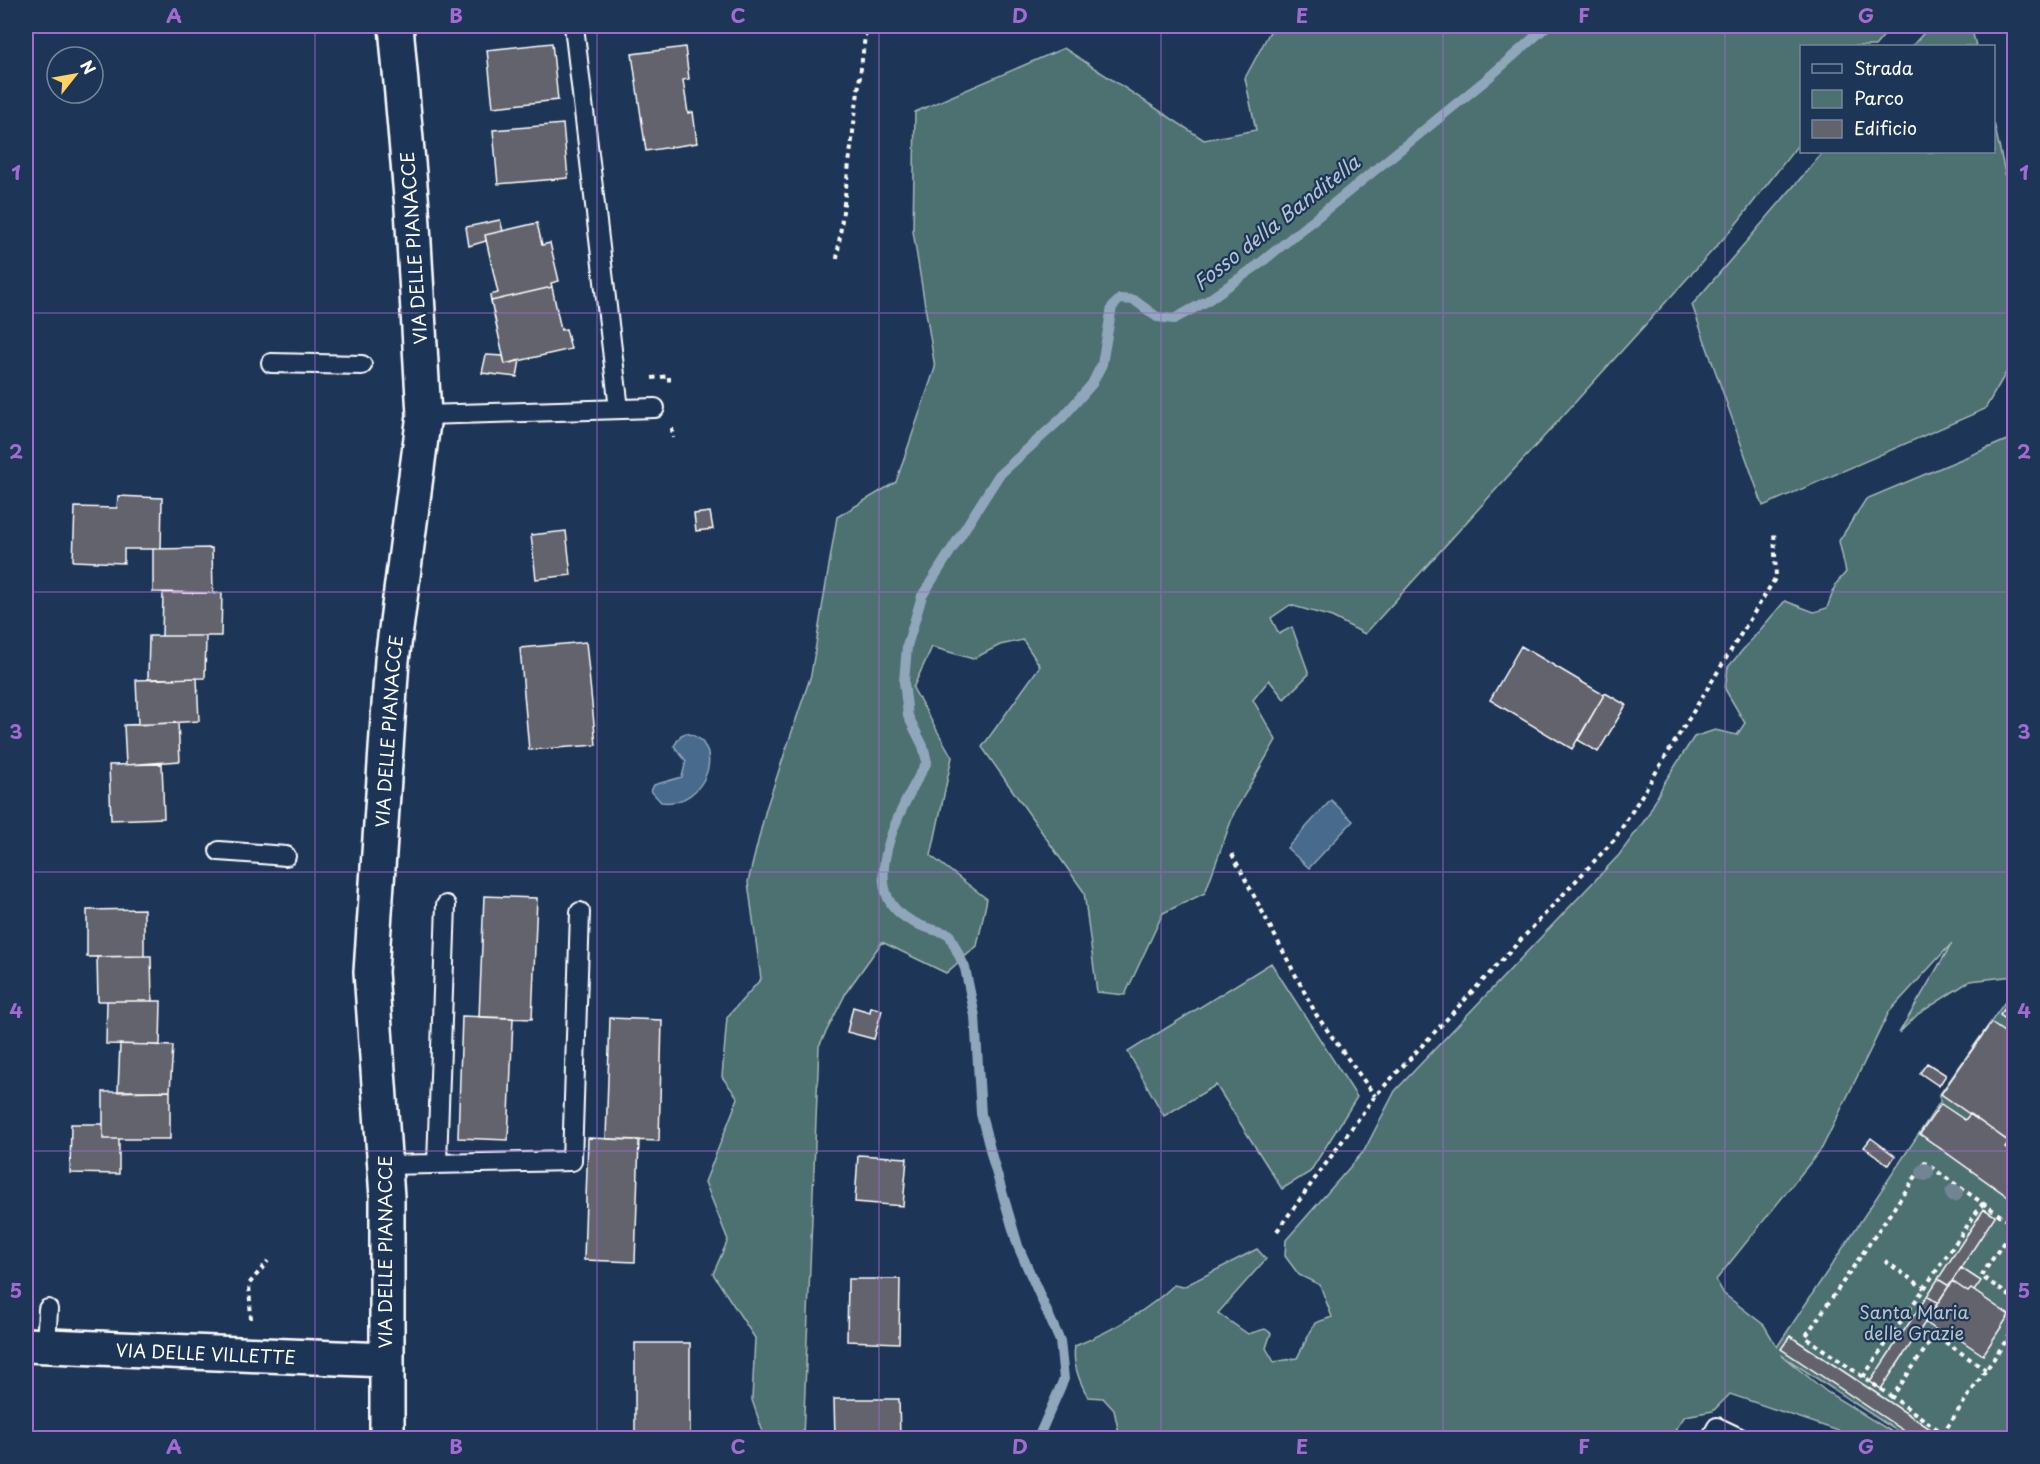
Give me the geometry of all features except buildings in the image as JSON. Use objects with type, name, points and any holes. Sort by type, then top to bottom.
[{"type":"street","name":"VIA DELLE PIANACCE","points":[[387,1438],[385,1360],[387,1197],[370,972],[392,660],[424,415],[412,208],[396,26]]},
{"type":"street","name":"VIA DELLE VILLETTE","points":[[36,1346],[385,1360]]},
{"type":"lane","points":[[574,26],[619,409]]},
{"type":"lane","points":[[271,363],[362,365]]},
{"type":"lane","points":[[424,415],[655,408]]},
{"type":"lane","points":[[219,851],[286,856]]},
{"type":"lane","points":[[437,1163],[446,905]]},
{"type":"lane","points":[[385,1165],[572,1161],[580,912]]},
{"type":"lane","points":[[36,1346],[48,1309]]},
{"type":"lane","points":[[1711,1438],[1717,1427],[1740,1438]]},
{"type":"path","points":[[837,259],[865,36],[870,26]]},
{"type":"path","points":[[1277,1231],[1375,1096],[1615,839],[1776,577],[1774,530]]},
{"type":"path","points":[[1233,854],[1317,1016],[1375,1096]]},
{"type":"path","points":[[2004,1025],[2014,1033]]},
{"type":"path","points":[[1951,1438],[1805,1337],[1925,1163],[2014,1226],[1981,1276],[2014,1299]]},
{"type":"path","points":[[1863,1377],[1983,1203]]},
{"type":"path","points":[[253,1355],[249,1284],[268,1261]]},
{"type":"path","points":[[1885,1261],[1924,1288]]},
{"type":"path","points":[[1943,1433],[2014,1329]]},
{"type":"path","points":[[1893,1397],[1935,1335],[1986,1370]]},
{"type":"path","points":[[2007,1339],[2014,1344]]},
{"type":"green space","points":[[1273,26],[1892,26],[1876,45],[1800,45],[1800,142],[1733,228],[1365,634],[1332,617],[1290,605],[1271,618],[1279,634],[1292,627],[1309,674],[1284,699],[1269,680],[1253,700],[1276,740],[1234,813],[1205,893],[1163,913],[1125,995],[1097,992],[1084,892],[982,747],[1040,666],[1023,640],[1000,645],[973,659],[932,647],[913,688],[952,757],[931,856],[987,899],[977,946],[946,973],[882,942],[847,991],[819,1046],[803,1438],[765,1438],[752,1400],[755,1338],[713,1274],[728,1240],[705,1182],[738,1098],[722,1077],[727,1017],[761,979],[748,882],[766,809],[811,675],[837,517],[896,482],[935,368],[913,231],[915,112],[1064,48],[1204,140],[1256,130],[1245,78]]},
{"type":"green space","points":[[1930,26],[1971,26],[1976,45],[1913,45]]},
{"type":"green space","points":[[1995,128],[2014,214],[2014,359],[1985,409],[1763,506],[1692,305],[1822,153],[1995,153]]},
{"type":"green space","name":"Santa Maria delle Grazie","points":[[2014,437],[2014,976],[1970,981],[1918,1014],[1899,1033],[1952,943],[1889,1012],[1822,1148],[1716,1280],[1724,1294],[1764,1325],[1777,1347],[1940,1102],[1940,1094],[2012,992],[2014,994],[2014,1438],[1859,1438],[1730,1394],[1713,1411],[1685,1416],[1670,1438],[1120,1438],[1114,1410],[1103,1398],[1088,1397],[1085,1391],[1075,1365],[1075,1346],[1128,1320],[1174,1285],[1183,1287],[1257,1249],[1266,1259],[1218,1313],[1248,1334],[1265,1329],[1271,1333],[1266,1348],[1274,1362],[1297,1358],[1315,1323],[1332,1317],[1320,1285],[1299,1275],[1285,1256],[1286,1240],[1364,1151],[1395,1091],[1619,855],[1647,817],[1664,783],[1694,737],[1715,730],[1737,735],[1745,723],[1725,689],[1728,667],[1785,601],[1814,612],[1827,608],[1836,584],[1846,572],[1839,541],[1866,499]],"holes":[[[1781,1355],[1903,1435],[1892,1432],[1827,1392]]]},
{"type":"green space","points":[[1271,963],[1357,1097],[1310,1172],[1282,1189],[1216,1085],[1164,1116],[1128,1052]]},
{"type":"water","points":[[686,733],[699,739],[706,748],[709,760],[706,773],[700,785],[690,795],[677,801],[661,802],[651,791],[654,785],[682,777],[686,761],[674,746],[681,735]]},
{"type":"water","points":[[1331,800],[1353,821],[1309,868],[1287,848]]},
{"type":"waterway","name":"Fosso della Banditella","points":[[1038,1438],[1064,1379],[1060,1341],[1018,1246],[981,1114],[975,1016],[965,968],[949,934],[907,919],[889,900],[884,882],[885,862],[890,840],[908,796],[927,762],[923,746],[908,716],[904,682],[907,646],[922,596],[999,475],[1063,417],[1092,384],[1102,364],[1112,307],[1120,299],[1134,300],[1157,317],[1174,319],[1207,301],[1258,265],[1487,79],[1547,26]]}]
